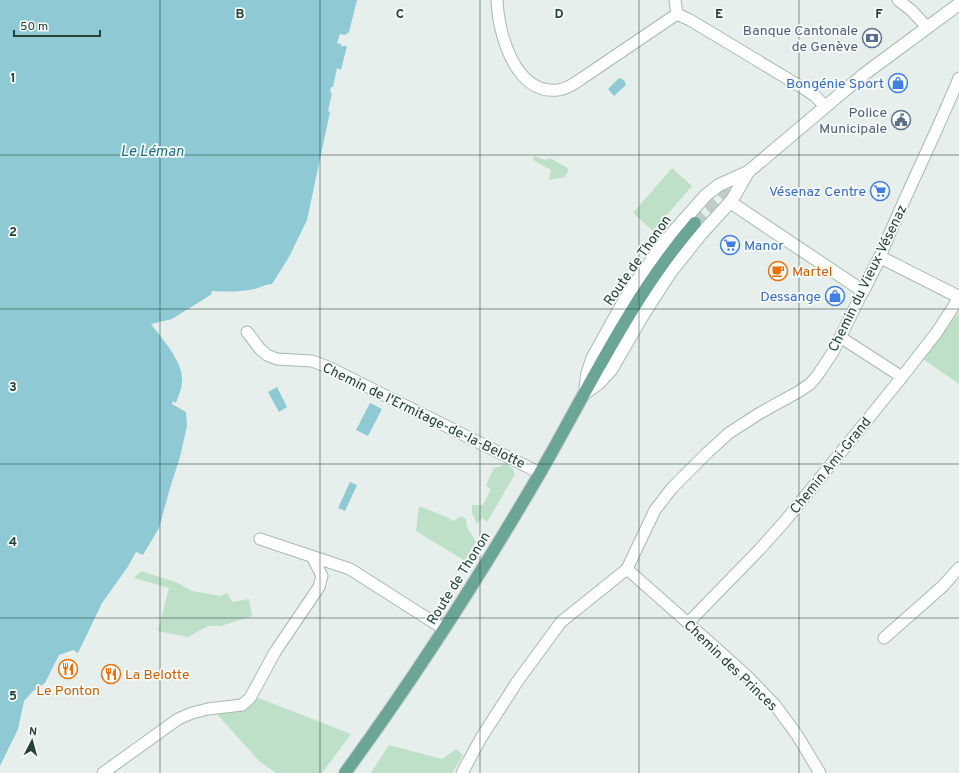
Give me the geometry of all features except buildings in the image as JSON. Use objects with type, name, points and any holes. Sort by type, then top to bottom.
[{"type":"main road","name":"Route de Thonon","points":[[345,773],[444,629],[496,547],[585,393],[586,375],[592,359],[637,281],[657,252],[683,219],[714,188],[748,172],[825,106],[875,66],[959,4]]},
{"type":"main road","name":"Route de Thonon","points":[[585,393],[600,383],[611,370],[643,315],[670,273],[701,234],[730,202],[748,172]]},
{"type":"main road","points":[[714,188],[730,202],[864,291]]},
{"type":"main road","points":[[585,393],[646,287],[695,223]]},
{"type":"main road","name":"Chemin du Vieux-Vésenaz","points":[[864,291],[880,257]]},
{"type":"main road","points":[[880,257],[959,297]]},
{"type":"street","points":[[497,0],[500,26],[507,50],[514,63],[531,82],[552,90],[565,88],[576,82],[677,14]]},
{"type":"street","points":[[675,0],[677,14]]},
{"type":"street","points":[[898,0],[911,10],[927,27]]},
{"type":"street","points":[[677,14],[690,20],[803,88],[815,96],[825,106]]},
{"type":"street","name":"Chemin du Vieux-Vésenaz","points":[[880,257],[894,223],[944,115],[959,78]]},
{"type":"street","name":"Chemin du Vieux-Vésenaz","points":[[626,569],[655,510],[672,488],[729,433],[760,413],[798,392],[810,384],[817,376],[840,337],[864,291]]},
{"type":"street","name":"Chemin Ami-Grand","points":[[688,623],[785,521],[937,332],[959,297]]},
{"type":"street","name":"Chemin de l'Ermitage-de-la-Belotte","points":[[247,332],[260,349],[267,355],[277,359],[312,361],[328,367],[540,473]]},
{"type":"street","points":[[840,337],[902,377]]},
{"type":"street","points":[[260,539],[350,569],[444,629]]},
{"type":"street","points":[[103,773],[170,724],[186,715],[208,709],[237,706],[245,703],[250,698],[274,652],[320,587],[322,576],[312,556]]},
{"type":"street","points":[[884,638],[943,586],[959,568]]},
{"type":"street","points":[[462,773],[481,738],[517,682],[561,622],[626,569]]},
{"type":"street","name":"Chemin des Princes","points":[[626,569],[688,623],[746,676],[775,705],[797,735],[820,773]]},
{"type":"green space","points":[[534,156],[545,160],[550,158],[569,169],[565,177],[549,180],[551,170],[533,160]]},
{"type":"green space","points":[[672,168],[692,186],[653,231],[633,213]]},
{"type":"green space","points":[[959,312],[959,384],[923,359]]},
{"type":"green space","points":[[506,464],[513,469],[515,474],[487,522],[482,518],[477,524],[472,513],[472,505],[483,505],[491,489],[486,486],[493,469]]},
{"type":"green space","points":[[419,506],[454,521],[461,516],[466,519],[467,527],[476,542],[465,561],[416,531]]},
{"type":"green space","points":[[141,571],[178,583],[192,591],[220,596],[227,593],[232,602],[249,599],[252,616],[221,626],[208,626],[188,637],[158,631],[169,588],[134,578]]},
{"type":"green space","points":[[256,697],[351,734],[322,773],[276,773],[258,760],[215,712]]},
{"type":"green space","points":[[389,745],[442,759],[456,749],[463,755],[452,773],[371,773]]},
{"type":"water","name":"Le Léman","points":[[0,0],[357,0],[349,32],[345,35],[340,34],[337,43],[341,44],[341,46],[347,46],[341,70],[337,68],[333,87],[331,87],[330,92],[332,93],[328,111],[330,112],[307,220],[289,257],[272,284],[244,291],[212,291],[212,294],[172,319],[151,324],[171,351],[180,367],[182,374],[181,387],[176,403],[173,401],[172,404],[186,412],[187,426],[180,457],[159,528],[143,555],[136,552],[127,568],[102,603],[78,653],[73,650],[59,655],[45,683],[32,692],[24,701],[18,729],[0,766]]},
{"type":"water","points":[[619,78],[624,80],[626,85],[614,96],[608,89]]},
{"type":"water","points":[[277,387],[287,407],[279,412],[268,392]]},
{"type":"water","points":[[370,403],[382,409],[368,436],[356,430]]},
{"type":"water","points":[[350,482],[357,485],[345,511],[338,508]]},
{"type":"tunnel","points":[[695,223],[745,174]]},
{"type":"place","name":"Banque Cantonale de Genève","points":[[872,38]]},
{"type":"place","name":"Bongénie Sport","points":[[898,83]]},
{"type":"place","name":"Police Municipale","points":[[901,120]]},
{"type":"place","name":"Vésenaz Centre","points":[[880,191]]},
{"type":"place","name":"Manor","points":[[730,245]]},
{"type":"place","name":"Martel","points":[[778,271]]},
{"type":"place","name":"Dessange","points":[[835,296]]},
{"type":"place","name":"Le Ponton","points":[[68,669]]},
{"type":"place","name":"La Belotte","points":[[111,674]]}]
